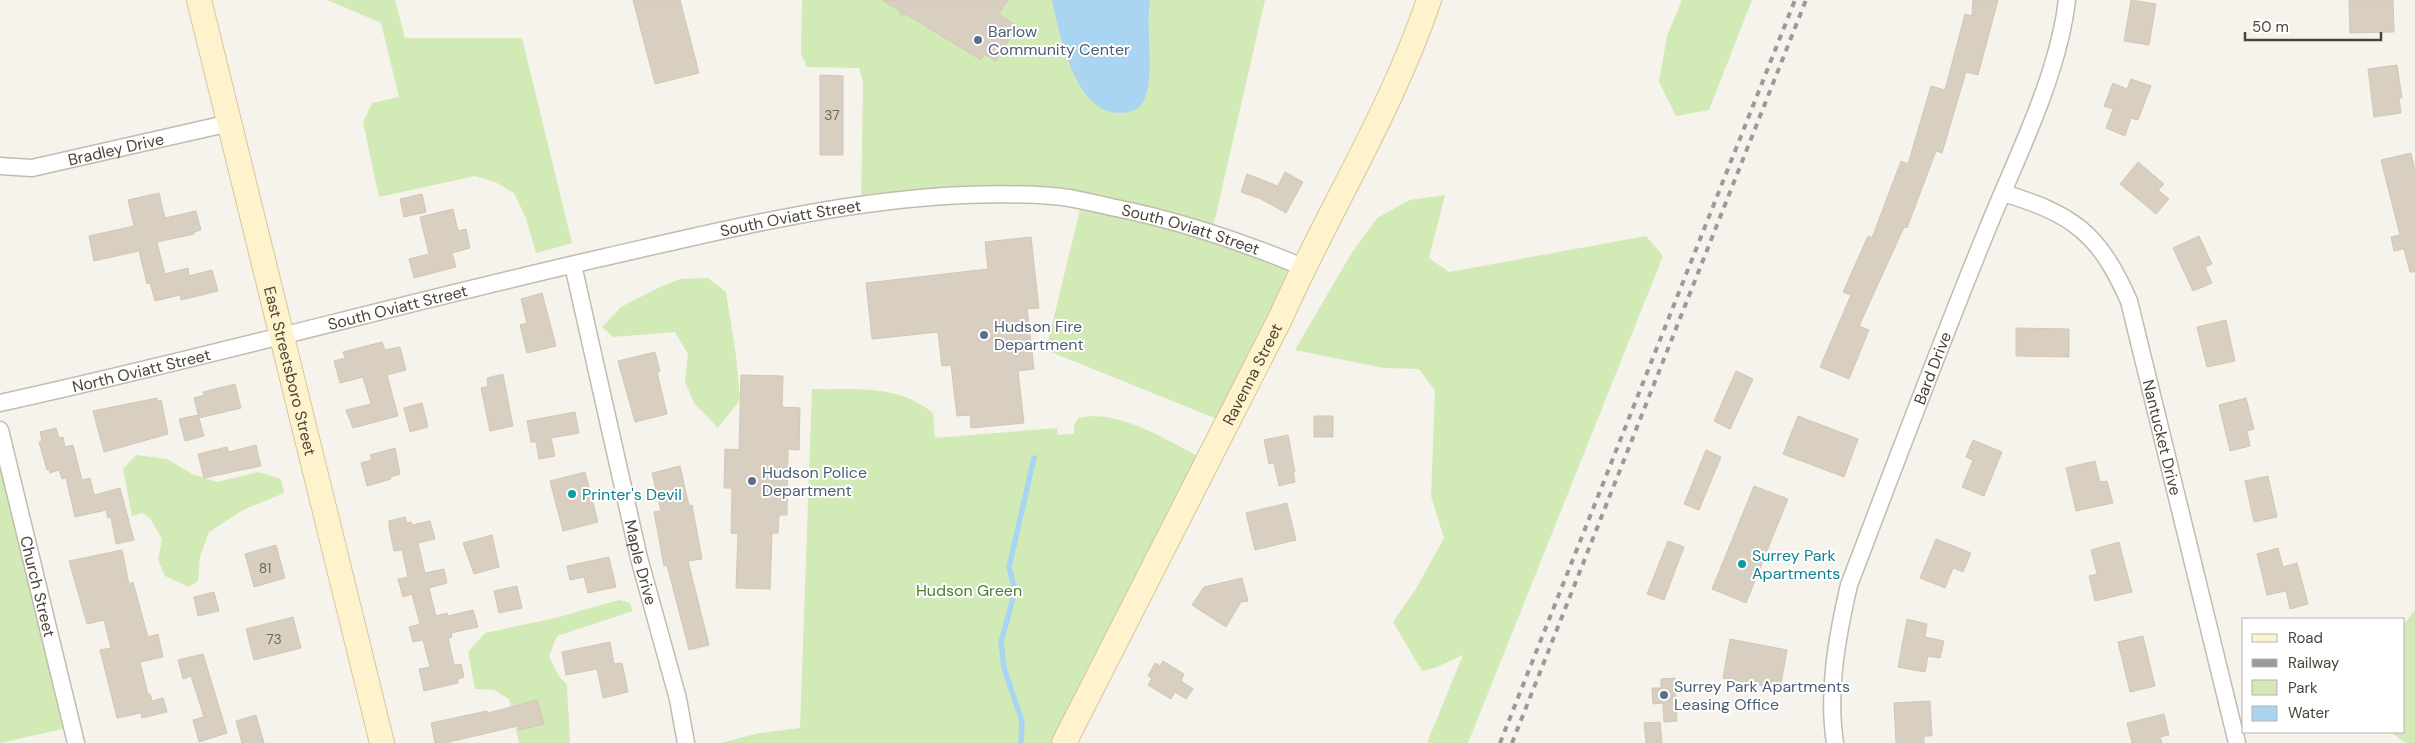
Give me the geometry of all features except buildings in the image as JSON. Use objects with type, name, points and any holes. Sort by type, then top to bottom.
[{"type":"street","name":"East Streetsboro Street","points":[[199,0],[281,336],[303,415],[382,743]]},
{"type":"street","name":"Ravenna Street","points":[[1064,743],[1280,319],[1303,267],[1329,221],[1384,112],[1429,0]]},
{"type":"street","name":"Bard Drive","points":[[1835,743],[1831,718],[1832,696],[1838,634],[1848,585],[2034,116],[2063,31],[2067,0]]},
{"type":"street","name":"Bradley Drive","points":[[0,166],[32,168],[230,123]]},
{"type":"street","name":"Nantucket Drive","points":[[2003,193],[2043,205],[2069,220],[2086,233],[2107,257],[2129,302],[2237,743]]},
{"type":"street","name":"South Oviatt Street","points":[[281,336],[384,309],[796,214],[982,194],[1054,196],[1160,217],[1240,241],[1303,267]]},
{"type":"street","name":"Maple Drive","points":[[573,265],[639,558],[678,699],[686,743]]},
{"type":"street","name":"North Oviatt Street","points":[[0,403],[281,336]]},
{"type":"street","name":"Church Street","points":[[0,430],[76,743]]},
{"type":"green space","points":[[327,0],[395,0],[405,38],[522,38],[572,243],[536,253],[526,218],[514,193],[497,183],[475,176],[379,197],[363,122],[372,103],[399,97],[381,23]]},
{"type":"green space","points":[[802,0],[1265,0],[1212,232],[1303,267],[1227,423],[1046,350],[1082,201],[1054,196],[861,206],[863,82],[859,68],[807,67],[801,54]]},
{"type":"green space","points":[[1682,0],[1752,0],[1709,110],[1676,116],[1659,82],[1667,36]]},
{"type":"green space","points":[[1445,195],[1429,258],[1449,272],[1646,236],[1663,256],[1468,743],[1427,743],[1463,655],[1435,668],[1422,671],[1393,622],[1417,587],[1444,538],[1431,496],[1435,391],[1419,369],[1384,368],[1295,350],[1351,254],[1377,218],[1410,200]]},
{"type":"green space","points":[[708,278],[726,292],[736,355],[740,400],[718,428],[694,403],[685,382],[688,354],[675,332],[613,337],[602,327],[621,307],[662,286],[680,279]]},
{"type":"green space","name":"Hudson Green","points":[[812,389],[860,389],[906,397],[933,413],[935,438],[1057,428],[1058,435],[1074,434],[1074,426],[1078,418],[1094,416],[1128,422],[1208,461],[1064,743],[721,743],[759,733],[800,728]]},
{"type":"green space","points":[[0,430],[72,727],[0,743]]},
{"type":"green space","points":[[136,455],[167,459],[192,474],[217,482],[258,472],[281,479],[284,493],[243,510],[209,532],[200,557],[198,581],[189,587],[165,576],[158,560],[162,539],[150,518],[142,513],[132,516],[123,469]]},
{"type":"green space","points":[[619,600],[630,603],[633,611],[557,636],[549,656],[559,676],[567,685],[570,743],[519,743],[509,699],[494,690],[475,689],[468,652],[485,633],[555,618]]},
{"type":"green space","points":[[2415,610],[2415,743],[2406,743],[2391,733],[2405,733],[2405,623]]},
{"type":"water","points":[[1052,0],[1150,0],[1149,81],[1147,92],[1139,107],[1130,112],[1120,113],[1104,110],[1091,100],[1072,69],[1059,32]]},
{"type":"waterway","points":[[1021,743],[1022,721],[1004,668],[1001,642],[1015,591],[1009,567],[1034,458]]},
{"type":"railway","points":[[1500,743],[1795,0]]},
{"type":"railway","points":[[1512,743],[1806,0]]},
{"type":"place","name":"Barlow Community Center","points":[[978,40]]},
{"type":"place","name":"Hudson Fire Department","points":[[984,335]]},
{"type":"place","name":"Hudson Police Department","points":[[752,481]]},
{"type":"place","name":"Printer's Devil","points":[[572,494]]},
{"type":"place","name":"Surrey Park Apartments","points":[[1742,564]]},
{"type":"place","name":"Surrey Park Apartments Leasing Office","points":[[1664,695]]}]
